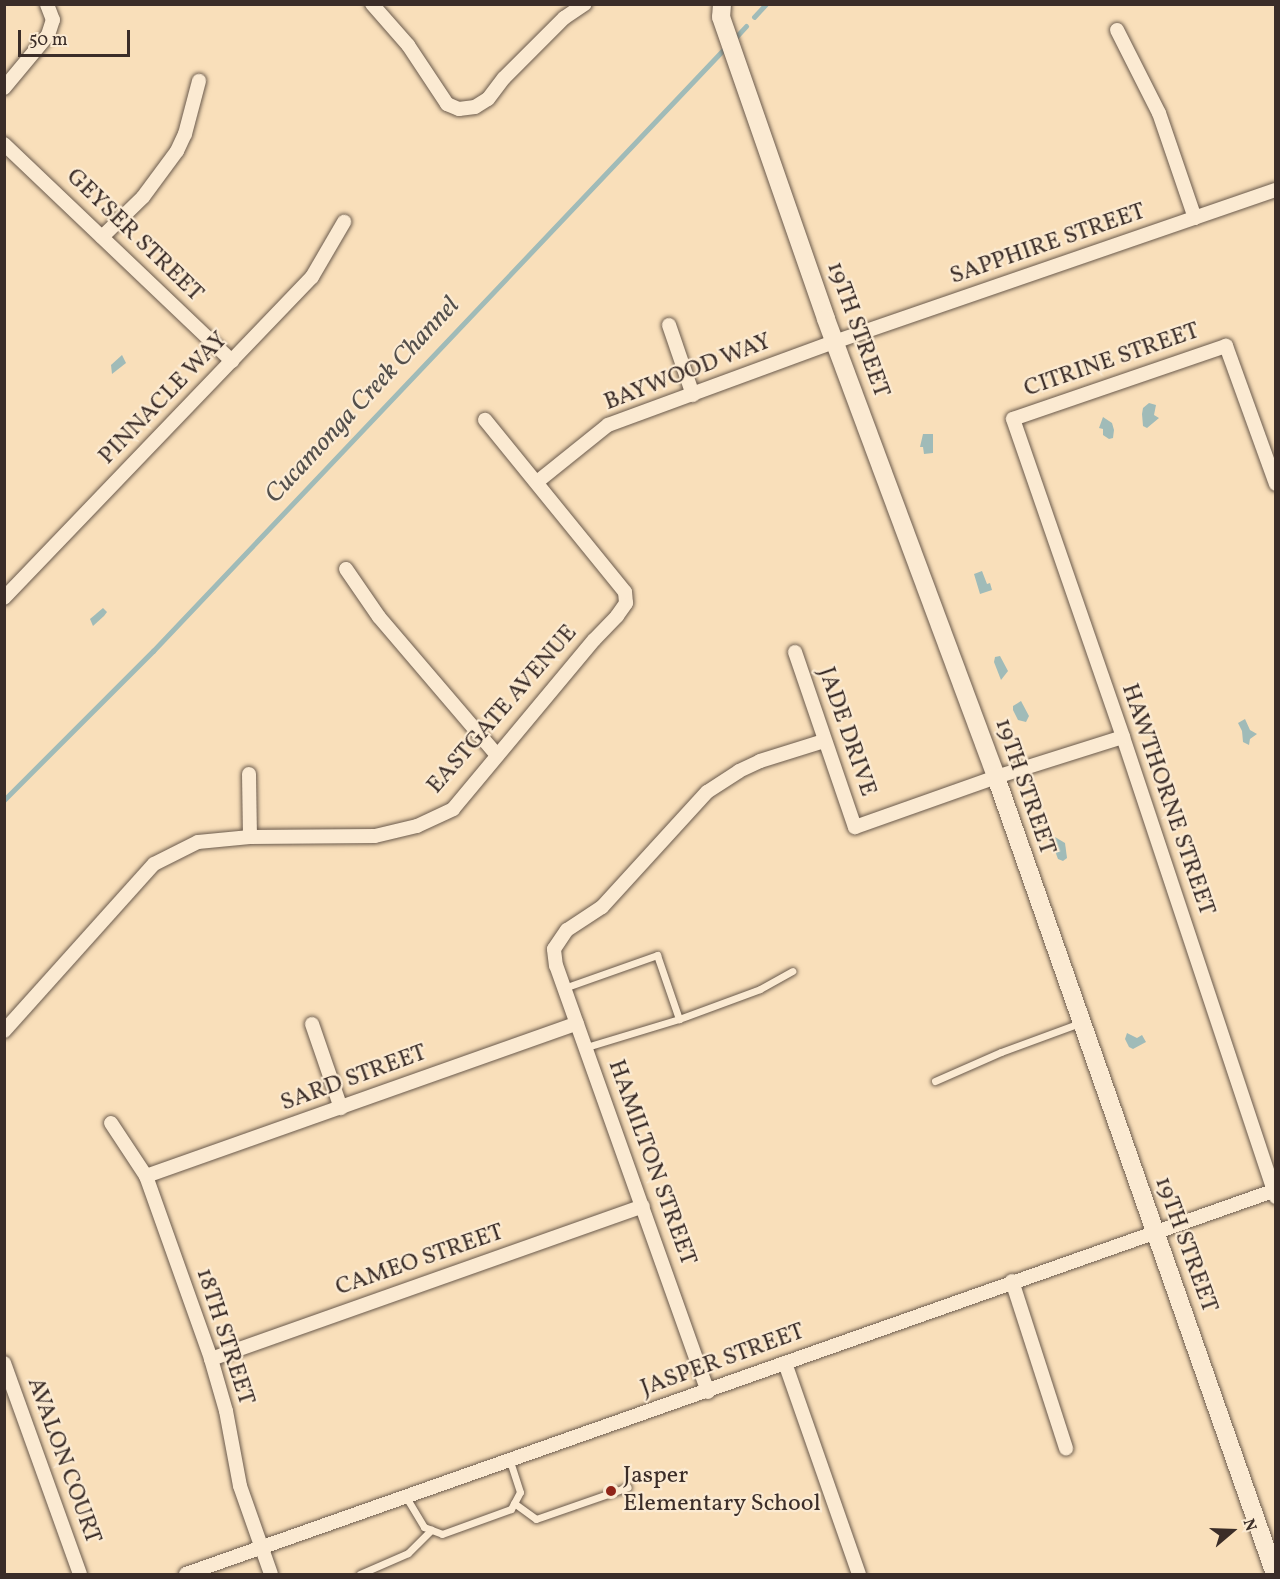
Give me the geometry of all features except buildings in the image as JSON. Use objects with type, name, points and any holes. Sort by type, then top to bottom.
[{"type":"main road","points":[[708,4],[722,11]]},
{"type":"main road","name":"19TH STREET","points":[[722,11],[740,71],[834,342],[996,777],[1275,1575]]},
{"type":"street","points":[[4,88],[48,35],[53,20],[48,4]]},
{"type":"street","points":[[372,4],[415,53],[447,104],[459,109],[475,107],[488,99],[504,78],[564,18],[585,4]]},
{"type":"street","points":[[1117,30],[1159,113],[1195,218]]},
{"type":"street","points":[[102,237],[142,197],[177,151],[185,134],[199,81]]},
{"type":"street","name":"GEYSER STREET","points":[[4,144],[232,361]]},
{"type":"street","name":"SAPPHIRE STREET","points":[[834,342],[1275,189]]},
{"type":"street","name":"PINNACLE WAY","points":[[4,598],[312,277],[344,222]]},
{"type":"street","points":[[669,325],[693,395]]},
{"type":"street","name":"BAYWOOD WAY","points":[[537,482],[608,425],[834,342]]},
{"type":"street","name":"CITRINE STREET","points":[[1012,419],[1226,346],[1275,484]]},
{"type":"street","name":"HAWTHORNE STREET","points":[[1012,419],[1122,737],[1275,1193]]},
{"type":"street","points":[[485,420],[537,482]]},
{"type":"street","name":"EASTGATE AVENUE","points":[[4,1031],[154,864],[198,842],[250,837],[375,836],[417,826],[453,808],[626,603],[625,592],[537,482]]},
{"type":"street","points":[[346,569],[379,617],[498,755]]},
{"type":"street","name":"JADE DRIVE","points":[[795,652],[855,827],[996,777]]},
{"type":"street","points":[[996,777],[1122,737]]},
{"type":"street","name":"HAMILTON STREET","points":[[708,1392],[564,988],[554,957],[554,949],[567,930],[602,907],[707,792],[739,771],[760,761],[824,741]]},
{"type":"street","points":[[249,774],[250,837]]},
{"type":"street","name":"SARD STREET","points":[[146,1176],[577,1023]]},
{"type":"street","points":[[312,1024],[340,1108]]},
{"type":"street","name":"18TH STREET","points":[[111,1123],[146,1176],[211,1359],[226,1411],[240,1486],[271,1575]]},
{"type":"street","name":"JASPER STREET","points":[[186,1575],[708,1392],[1154,1231],[1275,1193]]},
{"type":"street","name":"CAMEO STREET","points":[[211,1359],[643,1206]]},
{"type":"street","points":[[1012,1281],[1066,1448]]},
{"type":"street","name":"AVALON COURT","points":[[4,1363],[80,1575]]},
{"type":"street","points":[[784,1363],[859,1575]]},
{"type":"lane","points":[[564,988],[657,955],[679,1019]]},
{"type":"lane","points":[[586,1047],[679,1019],[760,989],[792,971]]},
{"type":"lane","points":[[935,1081],[1001,1052],[1082,1022]]},
{"type":"lane","points":[[406,1497],[424,1527],[442,1534],[511,1509],[520,1492],[510,1461]]},
{"type":"lane","points":[[514,1503],[537,1519],[628,1487]]},
{"type":"lane","points":[[360,1575],[408,1553],[431,1530]]},
{"type":"water","points":[[122,355],[126,363],[112,374],[111,365]]},
{"type":"water","points":[[1149,403],[1156,405],[1154,415],[1159,418],[1147,428],[1143,426],[1142,414],[1143,408]]},
{"type":"water","points":[[1103,417],[1112,423],[1113,438],[1109,439],[1103,435],[1103,429],[1099,428]]},
{"type":"water","points":[[923,434],[933,434],[933,453],[924,454],[923,447],[920,447]]},
{"type":"water","points":[[982,571],[992,590],[980,594],[974,574]]},
{"type":"water","points":[[103,608],[107,612],[93,626],[90,619]]},
{"type":"water","points":[[1000,656],[1008,671],[1001,680],[994,662],[995,657]]},
{"type":"water","points":[[1021,701],[1029,716],[1026,722],[1018,720],[1013,710],[1013,706]]},
{"type":"water","points":[[1245,719],[1250,730],[1257,734],[1250,739],[1249,745],[1243,742],[1242,731],[1238,723]]},
{"type":"water","points":[[1055,837],[1065,843],[1067,858],[1063,861],[1058,859],[1051,840]]},
{"type":"water","points":[[1127,1033],[1137,1038],[1142,1035],[1146,1042],[1133,1049],[1129,1047],[1125,1039]]},
{"type":"waterway","name":"Cucamonga Creek Channel","points":[[754,17],[766,4]]},
{"type":"waterway","name":"Cucamonga Creek Channel","points":[[735,38],[746,26]]},
{"type":"waterway","name":"Cucamonga Creek Channel","points":[[4,800],[153,651],[727,46]]},
{"type":"place","name":"Jasper Elementary School","points":[[611,1491]]}]
